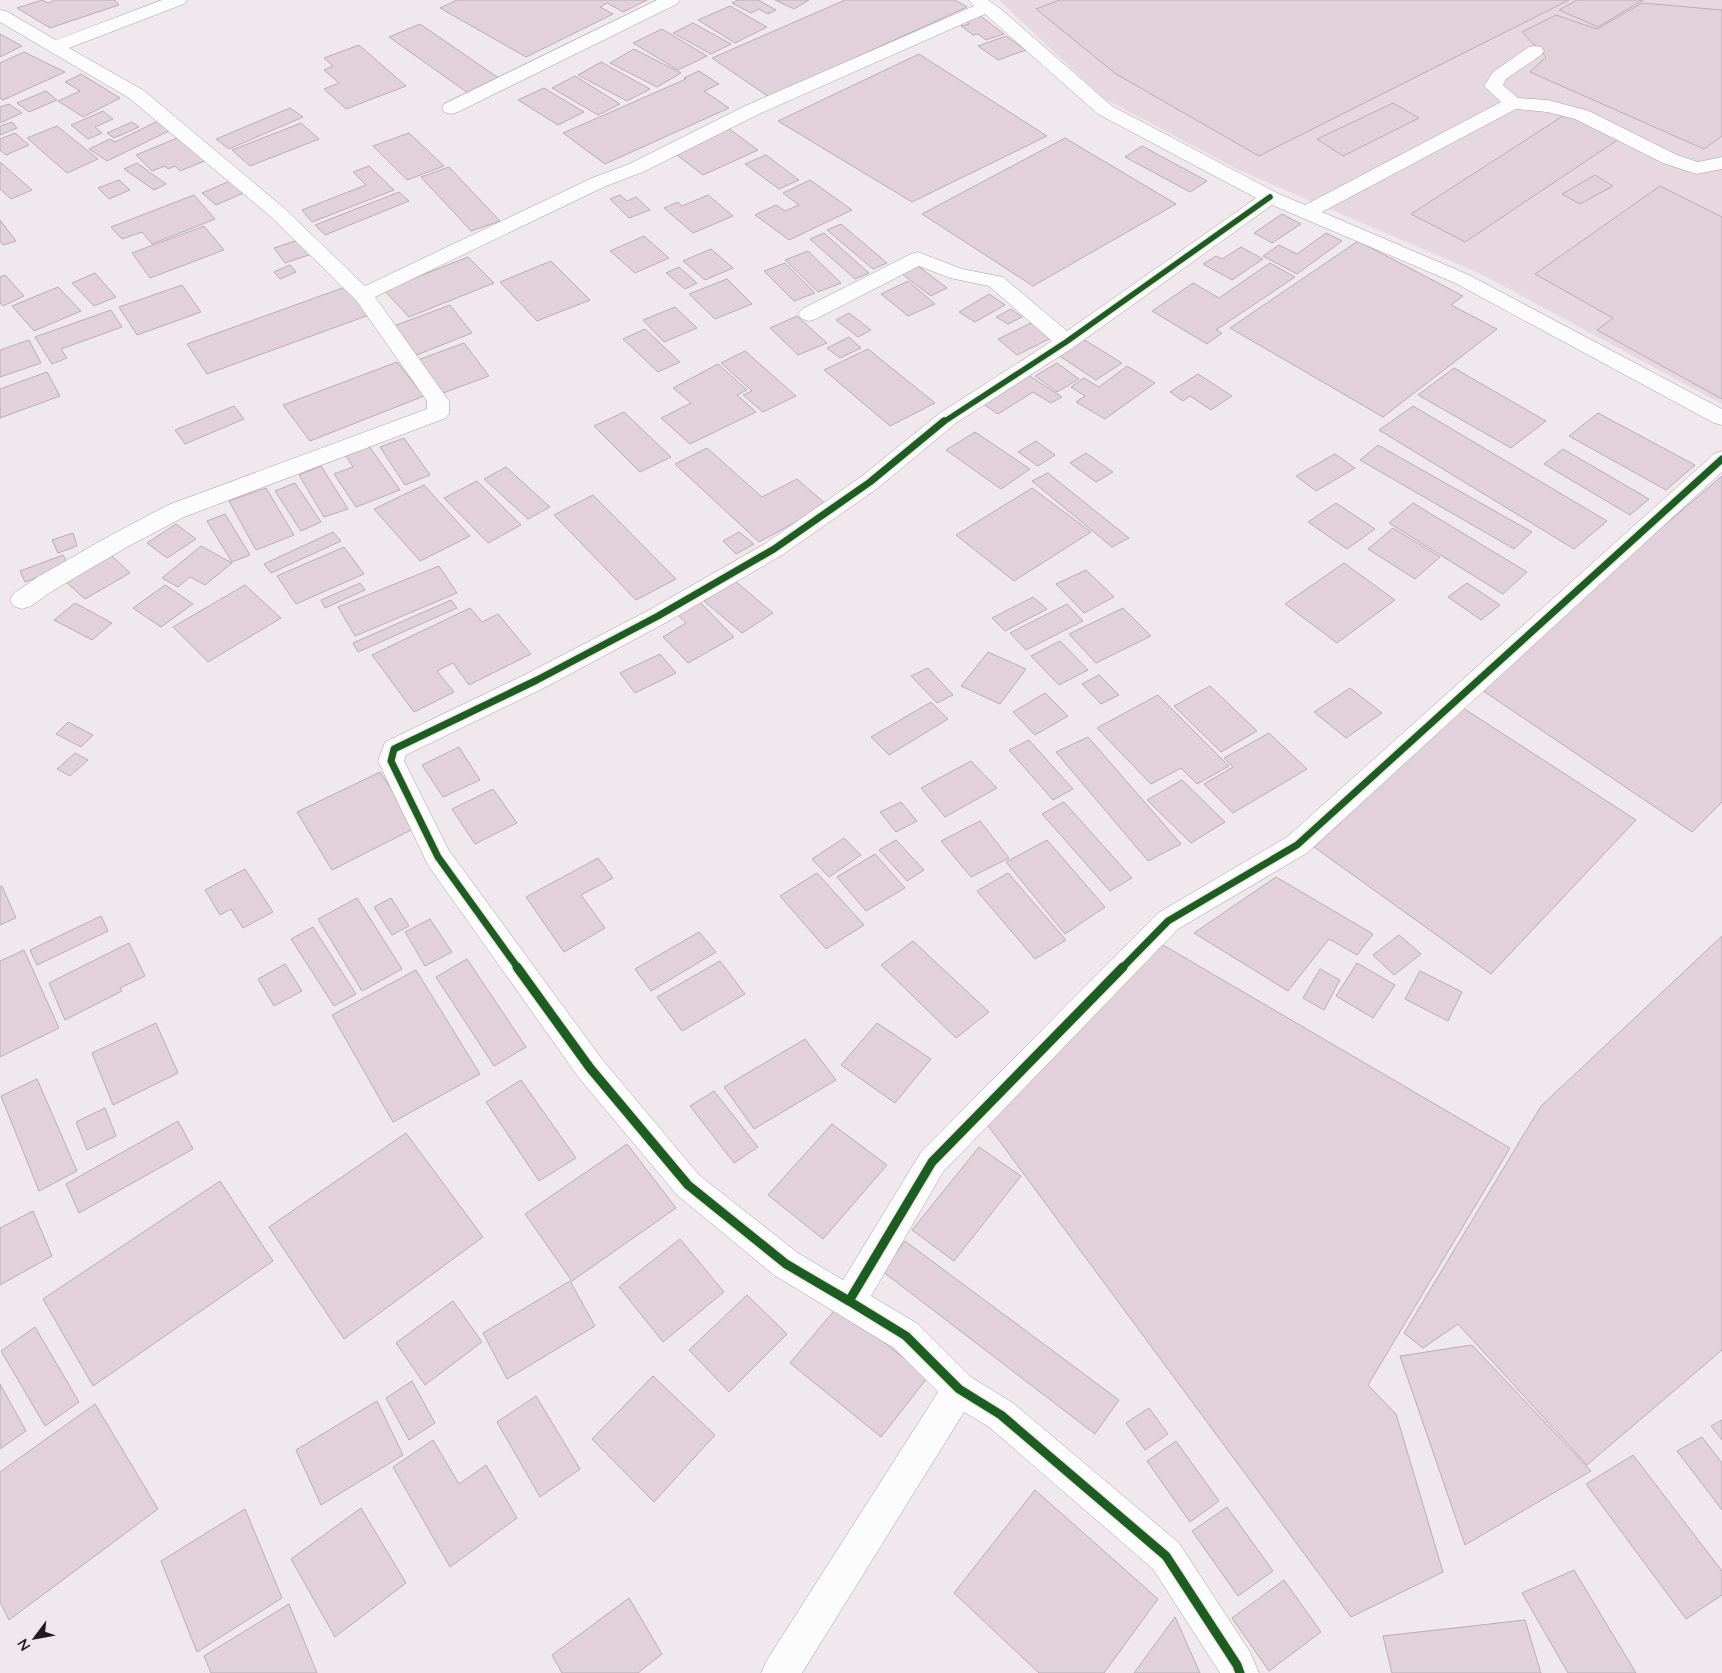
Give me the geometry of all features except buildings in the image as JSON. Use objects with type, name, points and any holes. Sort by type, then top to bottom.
[{"type":"street","points":[[54,47],[178,0]]},
{"type":"street","points":[[451,108],[671,0]]},
{"type":"street","points":[[362,295],[599,182],[636,168],[752,110],[982,4],[1105,110],[1270,197],[1462,279],[1722,418]]},
{"type":"street","points":[[0,15],[136,94],[277,212],[362,295],[438,401],[438,413],[176,511],[118,541],[44,584],[22,600]]},
{"type":"street","points":[[1513,104],[1493,86],[1499,76],[1535,51]]},
{"type":"street","points":[[1307,212],[1513,104],[1548,106],[1582,115],[1670,158],[1697,168],[1722,163]]},
{"type":"street","points":[[1240,1673],[1237,1665],[1166,1556],[1001,1416],[959,1389],[906,1336],[786,1264],[688,1185],[590,1068],[438,857],[391,761],[394,749],[545,676],[658,616],[774,549],[870,482],[948,418],[1066,342],[1270,197]]},
{"type":"street","points":[[810,314],[918,258],[957,274],[996,281],[1066,342]]},
{"type":"street","points":[[849,1301],[932,1162],[1168,921],[1297,845],[1722,459]]},
{"type":"street","points":[[780,1673],[959,1389]]},
{"type":"shaded area","points":[[999,0],[1722,0],[1722,404],[1481,274],[1241,171],[1103,98]]},
{"type":"cycle path","points":[[849,1301],[786,1264],[688,1185],[590,1068],[438,857],[391,761],[394,749],[537,680],[658,616],[774,549],[870,482],[948,418],[1066,342],[1270,197]]},
{"type":"cycle path","points":[[1240,1673],[1237,1665],[1166,1556],[1001,1415],[959,1389],[906,1336],[849,1301],[932,1162],[1168,921],[1297,845],[1722,459]]}]
